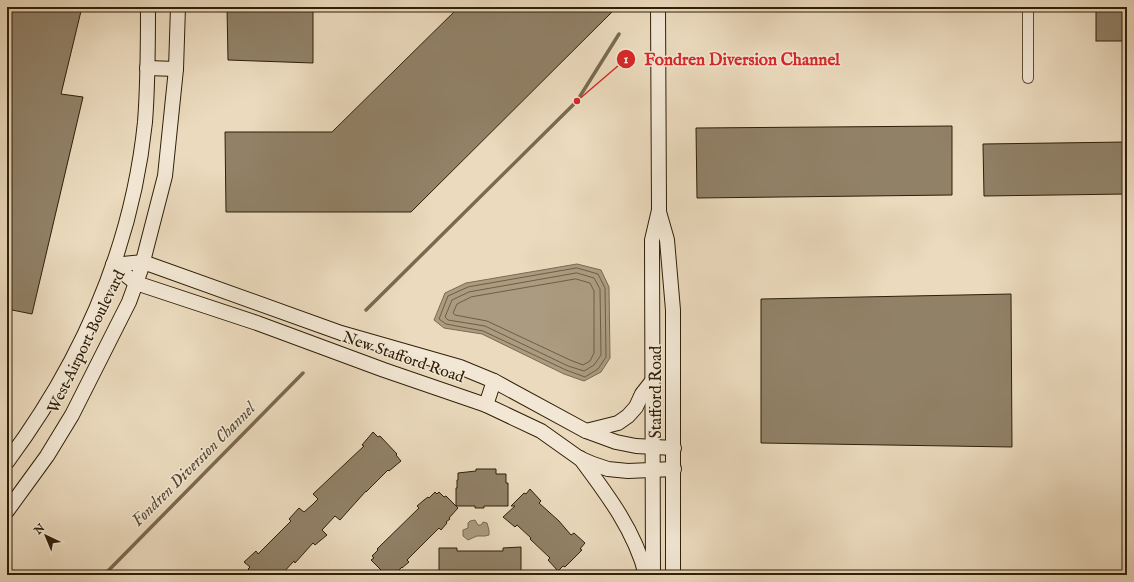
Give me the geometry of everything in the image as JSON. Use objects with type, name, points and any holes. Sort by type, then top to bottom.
[{"type":"main road","name":"West Airport Boulevard","points":[[7,462],[56,391],[101,301],[113,265],[124,229],[136,177],[144,122],[148,7]]},
{"type":"main road","name":"West Airport Boulevard","points":[[7,511],[47,456],[72,415],[129,302],[136,283],[143,262],[165,176],[176,69],[178,7]]},
{"type":"main road","name":"Stafford Road","points":[[653,470],[652,240],[659,210],[658,7]]},
{"type":"main road","points":[[147,68],[176,69]]},
{"type":"main road","name":"Stafford Road","points":[[659,210],[667,240],[673,310],[673,575]]},
{"type":"main road","points":[[113,265],[143,262]]},
{"type":"main road","name":"New Stafford Road","points":[[143,262],[341,333],[460,367],[494,381],[586,430],[616,442],[636,446],[674,448]]},
{"type":"main road","name":"New Stafford Road","points":[[113,265],[136,283],[486,405],[541,431],[579,458],[608,469],[628,471],[674,469]]},
{"type":"main road","points":[[586,430],[618,423],[628,416],[636,407],[642,394],[653,380]]},
{"type":"main road","points":[[486,405],[494,381]]},
{"type":"main road","points":[[579,458],[617,510],[642,560],[646,575]]},
{"type":"main road","points":[[653,470],[653,575]]},
{"type":"street","points":[[1028,7],[1028,78]]},
{"type":"water","points":[[577,264],[601,270],[609,287],[610,358],[601,372],[584,381],[564,374],[482,334],[444,328],[434,320],[445,293],[466,283]]},
{"type":"water","points":[[475,520],[478,525],[481,525],[483,522],[487,523],[489,535],[477,536],[468,540],[463,536],[463,530],[468,528],[468,523],[470,521]]},
{"type":"building","points":[[7,7],[82,7],[61,94],[83,97],[32,314],[7,309]]},
{"type":"building","points":[[227,7],[313,7],[313,63],[228,60]]},
{"type":"building","points":[[459,7],[617,7],[411,212],[226,212],[225,132],[332,132]]},
{"type":"building","points":[[1096,7],[1127,7],[1127,41],[1096,41]]},
{"type":"building","points":[[952,126],[952,195],[697,198],[696,128]]},
{"type":"building","points":[[1127,142],[1127,194],[984,196],[983,144]]},
{"type":"building","points":[[1011,294],[1012,447],[761,443],[761,299]]},
{"type":"building","points":[[373,432],[378,437],[380,436],[397,454],[396,455],[401,461],[389,471],[388,470],[366,491],[340,520],[335,516],[322,530],[327,535],[315,545],[313,543],[295,563],[294,561],[281,575],[254,575],[248,569],[250,567],[244,562],[256,551],[258,554],[291,521],[289,519],[299,508],[304,512],[318,499],[313,494],[364,446],[362,445]]},
{"type":"building","points":[[476,469],[496,469],[496,474],[506,474],[506,483],[508,483],[508,506],[484,506],[484,508],[475,508],[475,506],[456,506],[458,473],[476,471]]},
{"type":"building","points":[[530,489],[541,501],[539,503],[559,521],[571,535],[574,533],[585,543],[580,549],[582,550],[565,567],[563,566],[558,571],[548,560],[550,558],[530,539],[531,538],[517,525],[515,527],[503,517],[515,506],[511,506]]},
{"type":"building","points":[[435,492],[437,494],[439,492],[444,497],[446,496],[458,508],[441,530],[439,528],[407,560],[409,562],[392,575],[386,575],[371,560],[374,558],[372,556],[378,550],[377,549],[419,508],[417,506]]},
{"type":"building","points":[[521,547],[521,575],[439,575],[439,548],[457,548],[457,551],[503,551],[503,548]]},
{"type":"waterway","name":"Fondren Diversion Channel","points":[[366,310],[577,101],[619,34]]},
{"type":"waterway","name":"Fondren Diversion Channel","points":[[104,575],[303,373]]},
{"type":"place","name":"Fondren Diversion Channel","points":[[577,101]]}]
